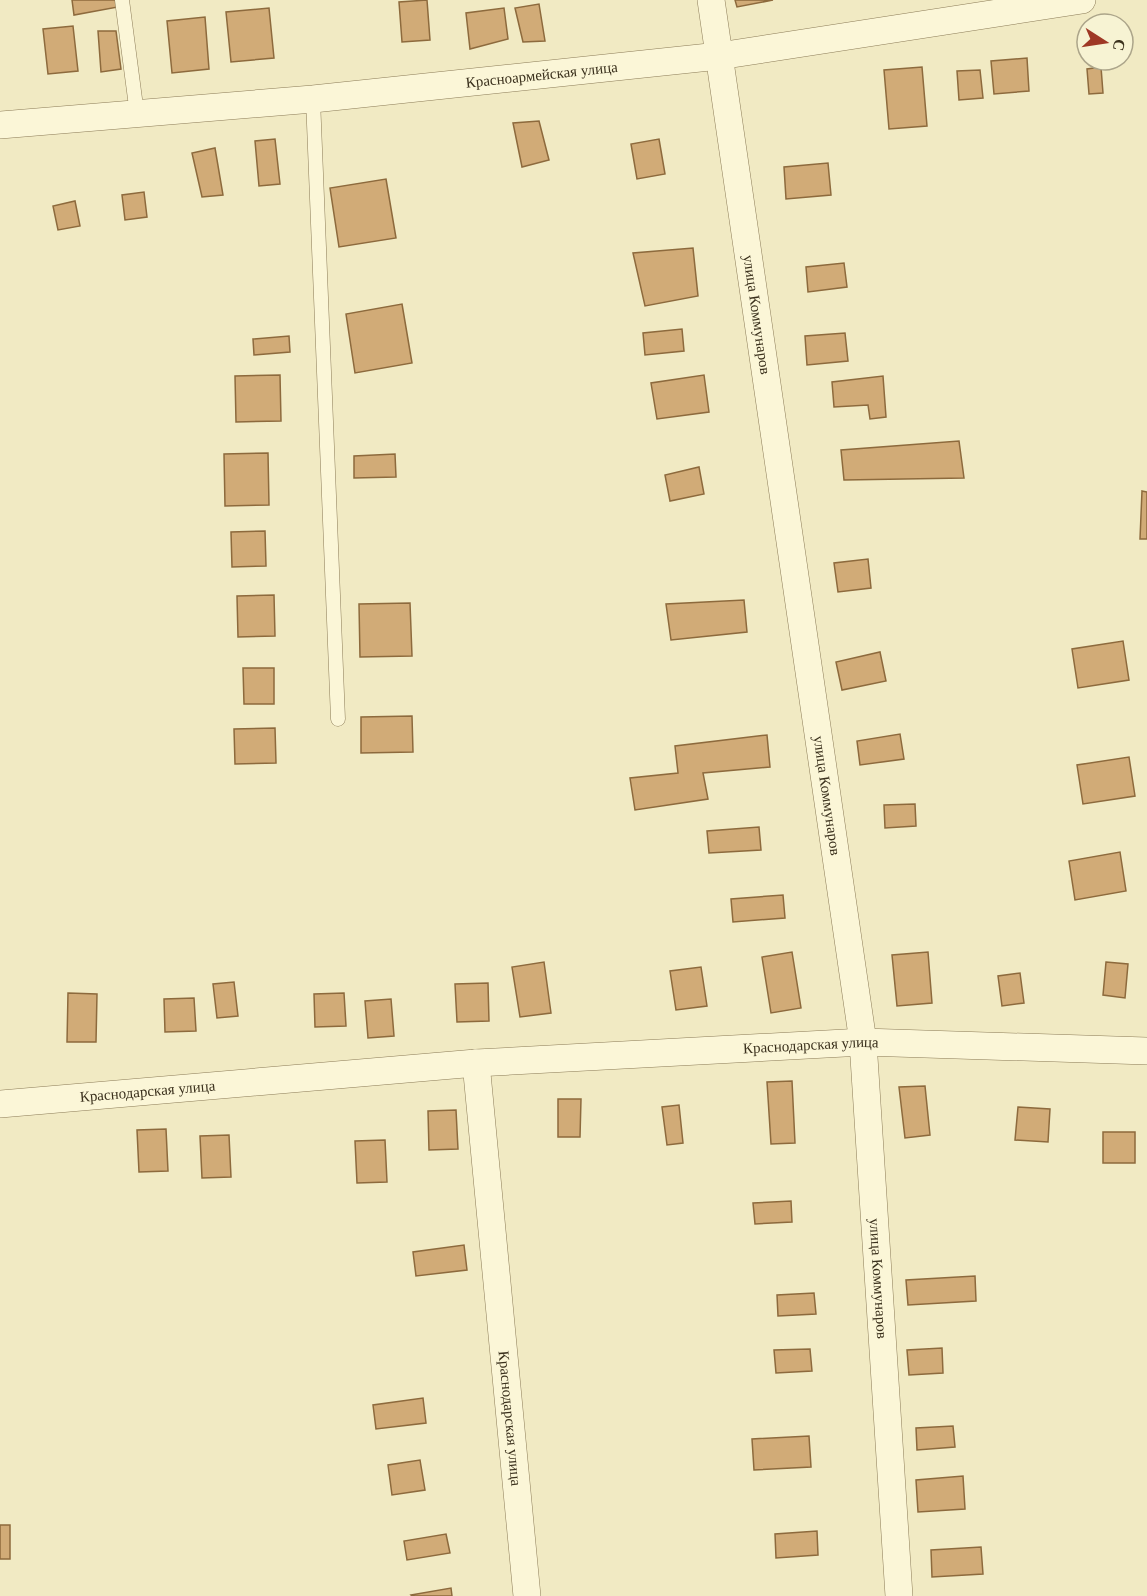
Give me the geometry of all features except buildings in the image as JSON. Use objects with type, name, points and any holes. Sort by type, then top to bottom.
[{"type":"street","name":"улица Коммунаров","points":[[711,0],[863,1042],[899,1596]]},
{"type":"street","name":"Красноармейская улица","points":[[0,125],[313,99],[719,56],[993,6],[1082,0]]},
{"type":"street","name":"Краснодарская улица","points":[[0,1104],[476,1063],[863,1042],[1147,1051]]},
{"type":"street","name":"Краснодарская улица","points":[[476,1063],[527,1596]]},
{"type":"lane","points":[[122,0],[137,114]]},
{"type":"lane","points":[[313,99],[338,719]]}]
